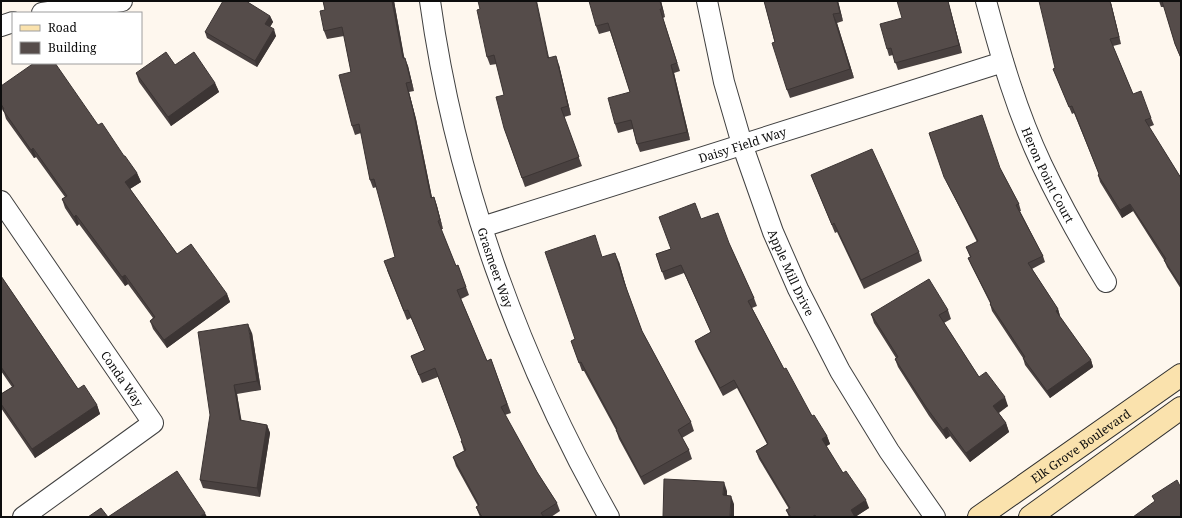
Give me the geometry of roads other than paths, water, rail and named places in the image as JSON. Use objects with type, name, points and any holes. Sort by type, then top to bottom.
[{"type":"main road","name":"Elk Grove Boulevard","points":[[979,517],[1181,375]]},
{"type":"main road","points":[[1030,517],[1181,408]]},
{"type":"street","points":[[49,12],[122,1]]},
{"type":"street","name":"Grasmeer Way","points":[[430,1],[434,33],[455,131],[482,227],[504,294],[545,392],[592,487],[609,517]]},
{"type":"street","name":"Apple Mill Drive","points":[[707,1],[724,82],[742,144],[773,232],[798,289],[840,371],[889,451],[935,517]]},
{"type":"street","name":"Heron Point Court","points":[[986,1],[1002,62],[1041,163],[1065,212],[1106,282]]},
{"type":"street","points":[[1,26],[12,22]]},
{"type":"street","name":"Daisy Field Way","points":[[482,227],[1002,62]]},
{"type":"street","name":"Conda Way","points":[[1,201],[153,423],[23,517]]}]
